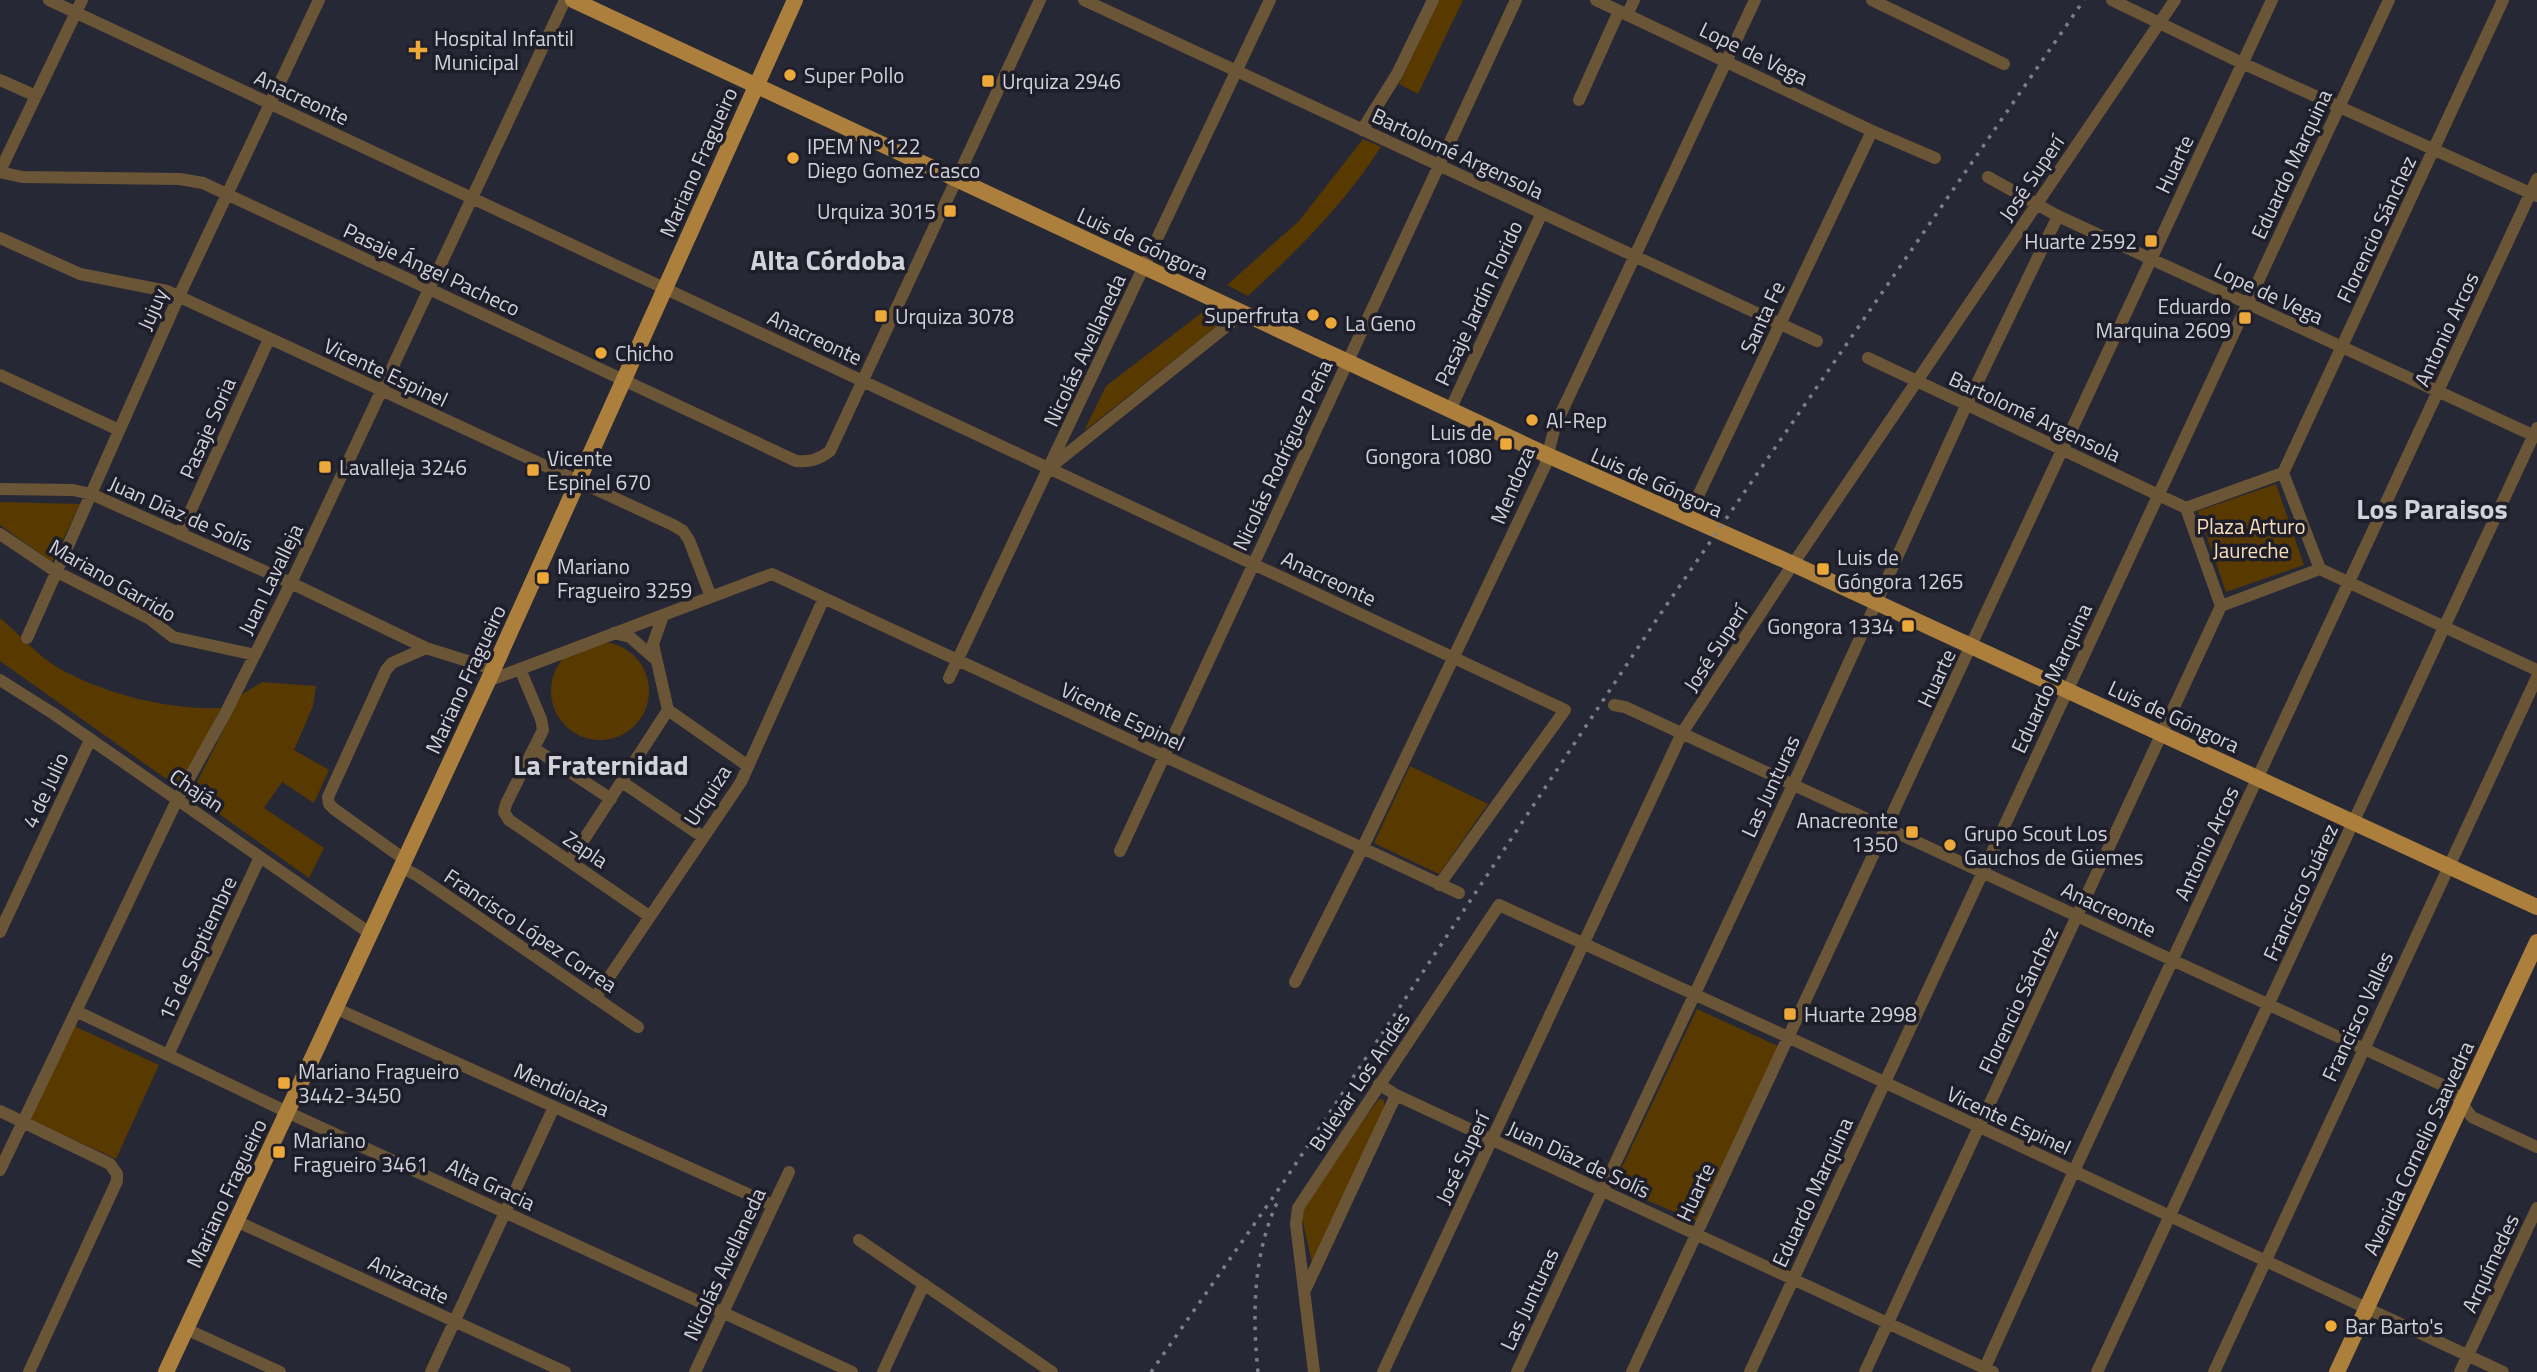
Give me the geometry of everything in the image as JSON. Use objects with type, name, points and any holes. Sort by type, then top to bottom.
[{"type":"main road","name":"Luis de Góngora","points":[[572,0],[1547,456],[1877,602],[2537,907]]},
{"type":"main road","name":"Mariano Fragueiro","points":[[166,1372],[371,933],[399,860],[491,675],[795,0]]},
{"type":"main road","name":"Avenida Cornelio Saavedra","points":[[2337,1372],[2537,942]]},
{"type":"street","name":"Anacreonte","points":[[49,0],[1565,710],[1439,885]]},
{"type":"street","points":[[0,172],[82,0]]},
{"type":"street","name":"Juan Lavalleja","points":[[0,1170],[177,800],[291,583],[565,0]]},
{"type":"street","points":[[864,380],[1040,0]]},
{"type":"street","name":"Bartolomé Argensola","points":[[1084,0],[1817,341]]},
{"type":"street","name":"Nicolás Avellaneda","points":[[950,678],[1270,0]]},
{"type":"street","points":[[1362,130],[1397,74],[1433,0]]},
{"type":"street","name":"Nicolás Rodríguez Peña","points":[[1120,851],[1516,0]]},
{"type":"street","name":"Lope de Vega","points":[[1596,0],[1872,131],[1935,158]]},
{"type":"street","points":[[1579,100],[1623,13],[1634,0]]},
{"type":"street","name":"Mendoza","points":[[1295,982],[1362,849],[1545,466],[1555,426],[1755,0]]},
{"type":"street","points":[[1872,0],[2004,64]]},
{"type":"street","points":[[2112,0],[2242,63],[2534,195]]},
{"type":"street","name":"José Superí","points":[[1383,1372],[1682,733],[1793,564],[2175,0]]},
{"type":"street","name":"Huarte","points":[[1632,1372],[2272,0]]},
{"type":"street","name":"Eduardo Marquina","points":[[1750,1372],[1981,871],[2389,0]]},
{"type":"street","name":"Florencio Sánchez","points":[[2283,473],[2503,0]]},
{"type":"street","name":"Jujuy","points":[[27,638],[179,296],[317,1]]},
{"type":"street","points":[[0,80],[36,96]]},
{"type":"street","name":"Santa Fe","points":[[1687,519],[1872,131]]},
{"type":"street","name":"Pasaje Ángel Pacheco","points":[[0,172],[22,177],[193,180],[796,461],[820,459],[830,451],[864,380]]},
{"type":"street","name":"Lope de Vega","points":[[1989,177],[2036,205],[2150,260],[2438,392],[2536,433]]},
{"type":"street","name":"Antonio Arcos","points":[[1987,1371],[2074,1171],[2438,392],[2534,195],[2537,179]]},
{"type":"street","name":"Pasaje Jardín Florido","points":[[1450,410],[1542,213]]},
{"type":"street","name":"Las Junturas","points":[[1517,1372],[1793,785],[1966,406],[2058,216]]},
{"type":"street","name":"Vicente Espinel","points":[[0,237],[80,274],[167,291],[179,296],[683,531],[711,597],[772,574],[1459,893]]},
{"type":"street","points":[[1050,467],[1243,313]]},
{"type":"street","name":"Pasaje Soria","points":[[180,534],[269,339]]},
{"type":"street","name":"Bartolomé Argensola","points":[[1868,358],[2186,508]]},
{"type":"street","points":[[0,375],[119,430]]},
{"type":"street","name":"Francisco Suárez","points":[[2097,1372],[2443,626],[2536,433]]},
{"type":"street","points":[[2320,569],[2283,473],[2186,508],[2221,606],[2320,569],[2537,670]]},
{"type":"street","name":"Juan Díaz de Solís","points":[[0,489],[91,494],[291,583],[426,648],[491,675]]},
{"type":"street","name":"Mariano Garrido","points":[[0,534],[55,571],[150,619],[173,637],[255,655]]},
{"type":"street","points":[[491,675],[520,669],[711,597]]},
{"type":"street","name":"Urquiza","points":[[595,998],[741,782],[824,598]]},
{"type":"street","name":"Florencio Sánchez","points":[[1865,1372],[2221,606]]},
{"type":"street","points":[[663,616],[653,644],[654,658],[668,710],[748,766]]},
{"type":"street","points":[[614,634],[630,638],[654,658]]},
{"type":"street","name":"Francisco López Correa","points":[[426,648],[392,663],[386,670],[328,797],[329,804],[418,876],[638,1027]]},
{"type":"street","points":[[520,669],[541,719],[543,730],[535,749],[611,799]]},
{"type":"street","name":"Francisco Valles","points":[[2214,1372],[2537,677]]},
{"type":"street","name":"Chaján","points":[[1,684],[90,740],[371,933]]},
{"type":"street","name":"Anacreonte","points":[[1614,705],[1625,707],[1682,733],[2451,1088],[2472,1117],[2537,1147]]},
{"type":"street","points":[[570,861],[668,710]]},
{"type":"street","name":"4 de Julio","points":[[0,932],[90,740]]},
{"type":"street","name":"Zapla","points":[[535,749],[506,804],[504,812],[509,820],[649,916]]},
{"type":"street","points":[[622,782],[703,837]]},
{"type":"street","name":"15 de Septiembre","points":[[168,1055],[260,857]]},
{"type":"street","name":"Vicente Espinel","points":[[1499,905],[1790,1038],[2503,1372]]},
{"type":"street","name":"Bulevar Los Andes","points":[[1314,1372],[1296,1224],[1298,1208],[1499,905]]},
{"type":"street","name":"Mendiolaza","points":[[335,1008],[772,1205]]},
{"type":"street","name":"Alta Gracia","points":[[76,1011],[287,1112],[852,1372]]},
{"type":"street","name":"Juan Díaz de Solís","points":[[1379,1084],[1396,1095],[1987,1371]]},
{"type":"street","name":"Bulevar Los Andes","points":[[1305,1291],[1396,1095]]},
{"type":"street","points":[[431,1372],[554,1107]]},
{"type":"street","points":[[0,1111],[110,1164],[117,1174],[117,1181],[29,1372]]},
{"type":"street","name":"Nicolás Avellaneda","points":[[695,1372],[789,1172]]},
{"type":"street","name":"Arquímedes","points":[[2460,1372],[2537,1208]]},
{"type":"street","name":"Anizacate","points":[[236,1221],[565,1372]]},
{"type":"street","points":[[859,1240],[1052,1372]]},
{"type":"street","points":[[883,1372],[924,1284]]},
{"type":"street","points":[[186,1329],[280,1372]]},
{"type":"green space","points":[[1439,0],[1463,0],[1418,94],[1399,84]]},
{"type":"green space","points":[[1363,139],[1381,147],[1352,188],[1319,226],[1248,296],[1227,285],[1299,221]]},
{"type":"green space","points":[[1204,311],[1225,320],[1084,431],[1106,386]]},
{"type":"green space","name":"Plaza Arturo Jaureche","points":[[2276,484],[2304,565],[2226,592],[2198,511]]},
{"type":"green space","points":[[0,502],[80,504],[52,562],[0,525]]},
{"type":"green space","points":[[0,618],[50,662],[75,677],[115,692],[158,703],[221,708],[179,788],[0,661]]},
{"type":"green space","points":[[600,642],[619,646],[634,657],[645,672],[649,691],[645,710],[634,725],[619,736],[600,740],[581,736],[566,725],[555,710],[551,691],[555,672],[566,657],[581,646]]},
{"type":"green space","points":[[262,682],[316,686],[313,706],[294,750],[329,770],[314,803],[282,782],[264,808],[324,848],[309,878],[191,794],[241,695]]},
{"type":"green space","points":[[1410,766],[1488,804],[1439,874],[1374,843]]},
{"type":"green space","points":[[1697,1009],[1778,1046],[1696,1221],[1613,1186]]},
{"type":"green space","points":[[72,1025],[159,1065],[116,1159],[29,1119]]},
{"type":"green space","points":[[1379,1099],[1384,1100],[1384,1107],[1312,1263],[1300,1209]]},
{"type":"railway","points":[[1151,1372],[1283,1183],[1659,616],[2084,0]]},
{"type":"railway","points":[[1258,1372],[1256,1284],[1264,1240],[1279,1199]]},
{"type":"place","name":"Hospital Infantil Municipal","points":[[418,50]]},
{"type":"place","name":"Super Pollo","points":[[790,75]]},
{"type":"place","name":"Urquiza 2946","points":[[988,81]]},
{"type":"place","name":"IPEM Nº 122 Diego Gomez Casco","points":[[793,158]]},
{"type":"place","name":"Urquiza 3015","points":[[950,211]]},
{"type":"place","name":"Huarte 2592","points":[[2151,241]]},
{"type":"place","name":"Superfruta","points":[[1313,315]]},
{"type":"place","name":"Urquiza 3078","points":[[881,316]]},
{"type":"place","name":"Eduardo Marquina 2609","points":[[2245,318]]},
{"type":"place","name":"La Geno","points":[[1331,323]]},
{"type":"place","name":"Chicho","points":[[601,353]]},
{"type":"place","name":"Al-Rep","points":[[1532,420]]},
{"type":"place","name":"Luis de Gongora 1080","points":[[1506,444]]},
{"type":"place","name":"Lavalleja 3246","points":[[325,467]]},
{"type":"place","name":"Vicente Espinel 670","points":[[533,470]]},
{"type":"place","name":"Luis de Góngora 1265","points":[[1823,569]]},
{"type":"place","name":"Mariano Fragueiro 3259","points":[[543,578]]},
{"type":"place","name":"Gongora 1334","points":[[1908,626]]},
{"type":"place","name":"Anacreonte 1350","points":[[1912,832]]},
{"type":"place","name":"Grupo Scout Los Gauchos de Güemes","points":[[1950,845]]},
{"type":"place","name":"Huarte 2998","points":[[1790,1014]]},
{"type":"place","name":"Mariano Fragueiro 3442-3450","points":[[284,1083]]},
{"type":"place","name":"Mariano Fragueiro 3461","points":[[279,1152]]},
{"type":"place","name":"Bar Barto's","points":[[2331,1326]]},
{"type":"district","name":"Alta Córdoba","points":[[828,259]]},
{"type":"district","name":"Los Paraisos","points":[[2432,508]]},
{"type":"district","name":"La Fraternidad","points":[[601,764]]}]
